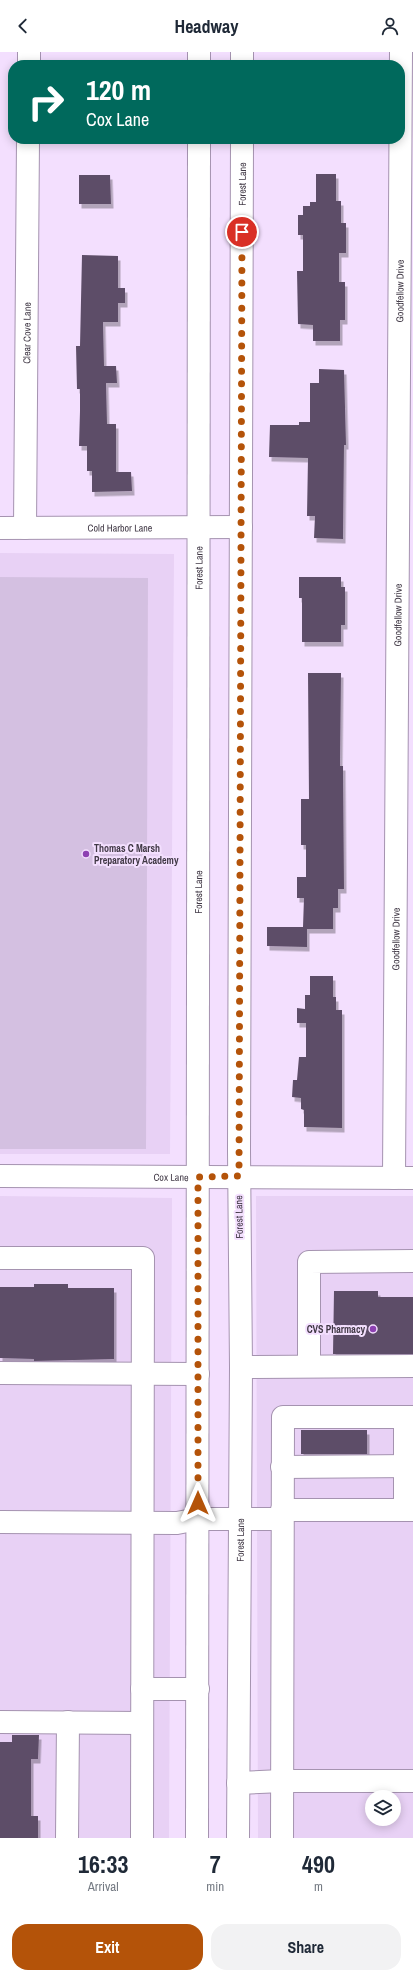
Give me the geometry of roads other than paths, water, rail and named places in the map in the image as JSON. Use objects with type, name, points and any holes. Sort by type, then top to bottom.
[{"type":"main road","name":"Clear Cove Lane","points":[[25,528],[28,144]]},
{"type":"main road","name":"Forest Lane","points":[[197,1838],[199,144]]},
{"type":"main road","name":"Forest Lane","points":[[238,1838],[241,1367],[239,1176],[242,144]]},
{"type":"main road","name":"Goodfellow Drive","points":[[401,144],[404,1178]]},
{"type":"main road","name":"Cold Harbor Lane","points":[[0,528],[241,527]]},
{"type":"main road","name":"Cox Lane","points":[[0,1176],[404,1178]]},
{"type":"main road","points":[[0,1258],[143,1258],[142,1838]]},
{"type":"main road","points":[[309,1365],[309,1262],[413,1261]]},
{"type":"main road","points":[[241,1367],[309,1365],[413,1366]]},
{"type":"main road","points":[[0,1373],[198,1374]]},
{"type":"main road","points":[[0,1522],[177,1523],[198,1519],[239,1520],[282,1515],[409,1510],[409,1417],[283,1417],[282,1467],[282,1515],[282,1838]]},
{"type":"main road","points":[[282,1467],[409,1466]]},
{"type":"main road","points":[[142,1689],[198,1689]]},
{"type":"main road","points":[[0,1722],[141,1723]]},
{"type":"main road","points":[[67,1838],[68,1722]]},
{"type":"main road","points":[[238,1783],[282,1781],[413,1781]]},
{"type":"place","name":"Thomas C Marsh Preparatory Academy","points":[[86,854]]},
{"type":"place","name":"CVS Pharmacy","points":[[373,1329]]}]
